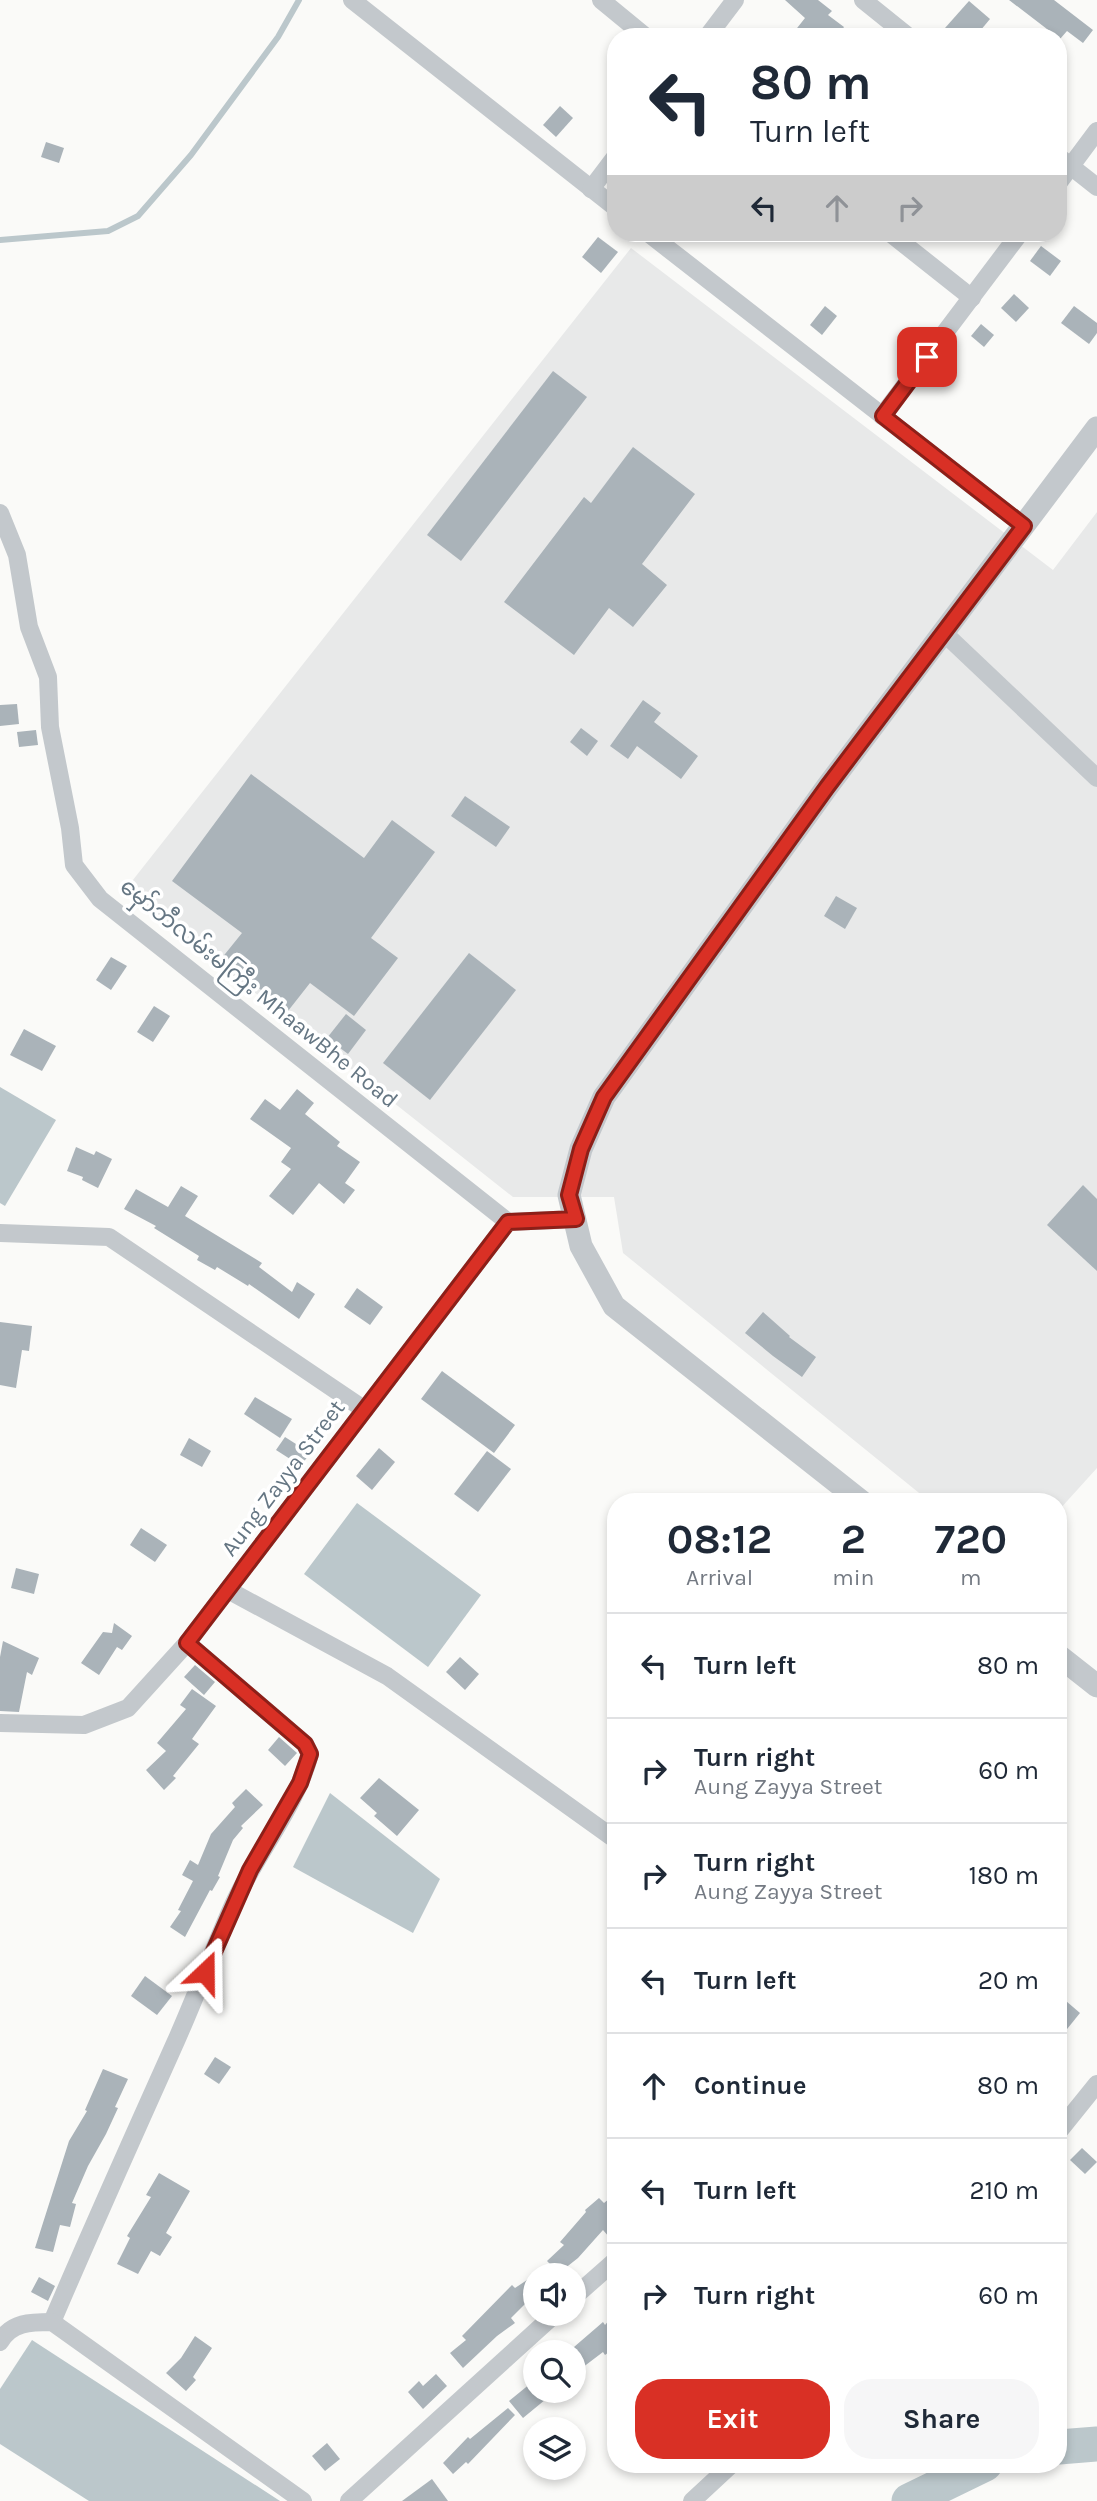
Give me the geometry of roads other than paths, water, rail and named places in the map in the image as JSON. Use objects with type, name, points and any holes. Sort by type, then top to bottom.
[{"type":"street","points":[[352,0],[607,201]]},
{"type":"street","points":[[601,0],[635,28]]},
{"type":"street","points":[[714,28],[735,0]]},
{"type":"street","points":[[863,0],[898,28]]},
{"type":"street","points":[[1067,160],[1097,131]]},
{"type":"street","points":[[1067,164],[1097,187]]},
{"type":"street","points":[[592,189],[607,168]]},
{"type":"street","points":[[660,242],[1024,526]]},
{"type":"street","points":[[901,242],[971,298]]},
{"type":"street","points":[[883,416],[1013,242]]},
{"type":"street","points":[[851,1493],[614,1306],[581,1246],[569,1195],[581,1149],[604,1097],[827,787],[1097,428]]},
{"type":"street","name":"မှော်ဘီလမ်းမကြီး MhaawBhe Road","points":[[0,513],[17,555],[29,627],[48,677],[50,727],[63,788],[74,865],[100,899],[508,1222]]},
{"type":"street","points":[[944,633],[1097,778]]},
{"type":"street","points":[[508,1222],[576,1219]]},
{"type":"street","name":"Aung Zayya Street","points":[[0,1723],[84,1725],[128,1708],[187,1643],[228,1591],[508,1222]]},
{"type":"street","points":[[0,1233],[109,1237],[365,1410]]},
{"type":"street","points":[[228,1591],[387,1676],[607,1834]]},
{"type":"street","points":[[52,2322],[110,2185],[177,2040],[233,1905],[300,1783],[310,1754],[305,1744],[187,1643]]},
{"type":"street","points":[[1067,1662],[1097,1686]]},
{"type":"street","points":[[1067,2121],[1097,2084]]},
{"type":"street","points":[[586,2286],[607,2268]]},
{"type":"street","points":[[0,2342],[4,2334],[25,2321],[52,2322],[303,2501]]},
{"type":"street","points":[[349,2501],[542,2326]]},
{"type":"street","points":[[692,2501],[722,2473]]},
{"type":"waterway","points":[[0,240],[108,231],[138,216],[191,155],[278,37],[299,0]]},
{"type":"waterway","points":[[1067,2446],[1097,2444]]},
{"type":"waterway","points":[[909,2501],[967,2473]]}]
